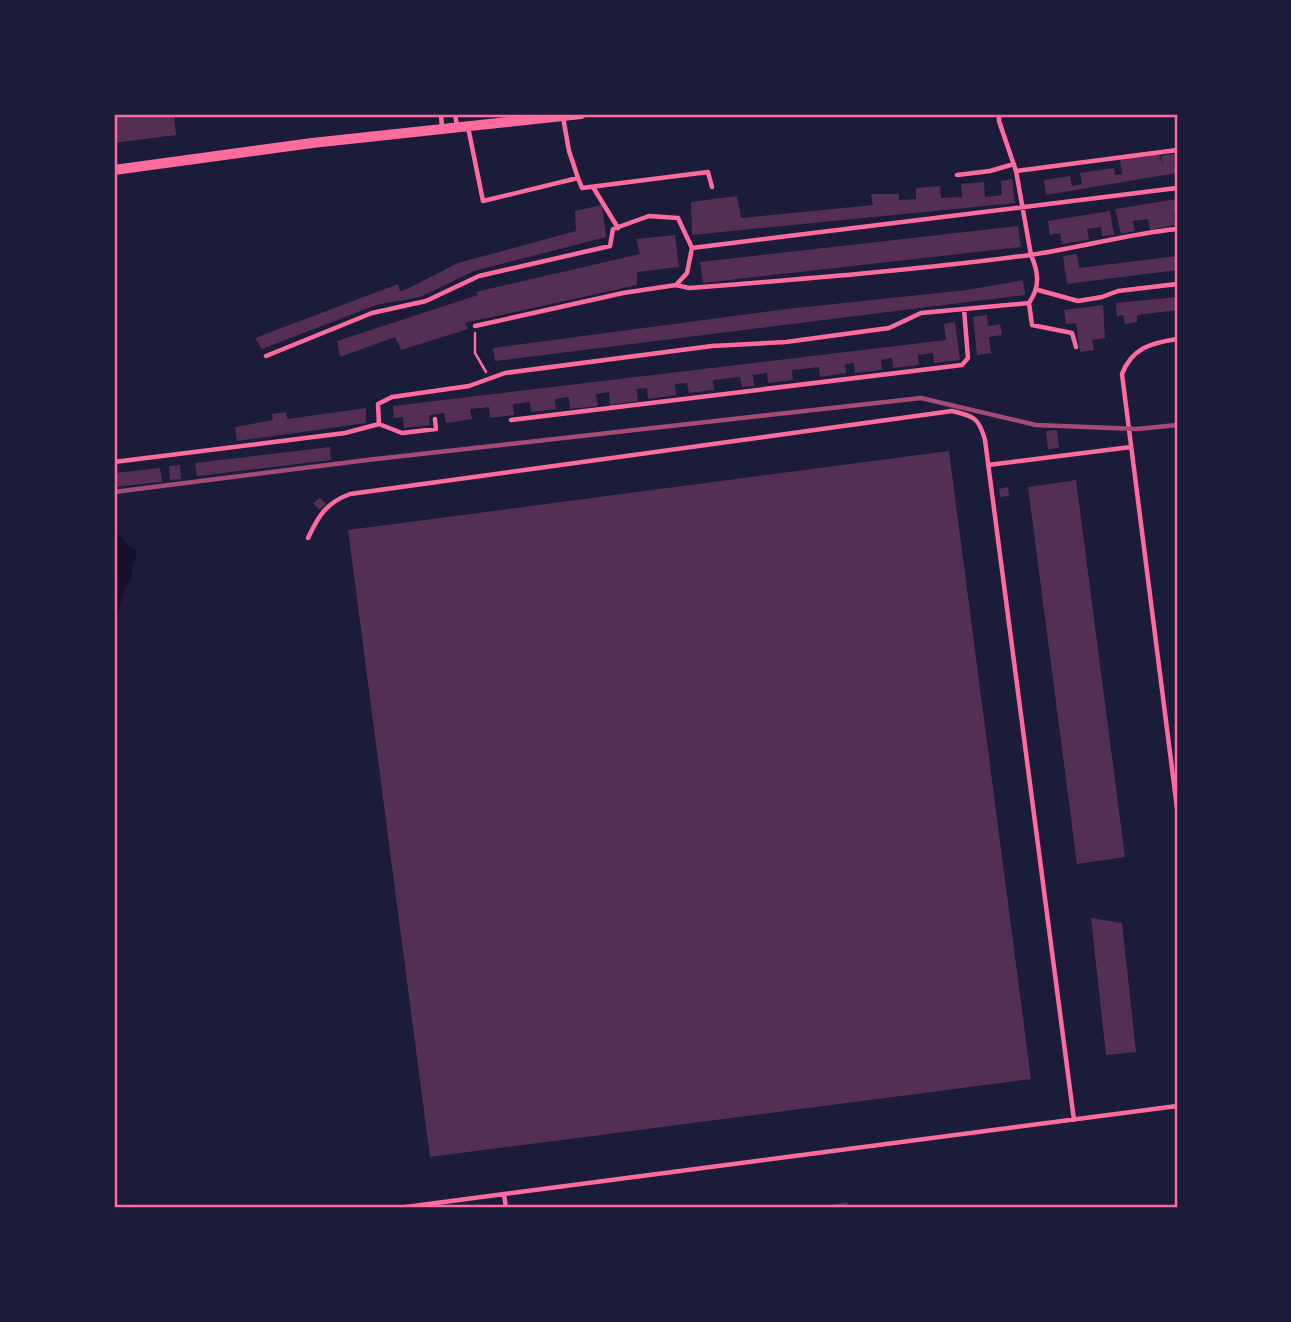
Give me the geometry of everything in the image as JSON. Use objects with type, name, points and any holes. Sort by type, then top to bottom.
[{"type":"street","points":[[114,170],[312,142],[581,114]]},
{"type":"lane","points":[[440,114],[442,129]]},
{"type":"lane","points":[[455,114],[462,126],[483,201],[578,178]]},
{"type":"lane","points":[[999,114],[1016,171],[1031,255],[1037,267],[1038,290],[1029,303],[1032,325],[1072,333],[1076,347]]},
{"type":"lane","points":[[563,116],[569,151],[582,188],[708,172],[712,187]]},
{"type":"lane","points":[[1016,171],[1177,150]]},
{"type":"lane","points":[[957,175],[990,171],[1014,164]]},
{"type":"lane","points":[[593,187],[618,228]]},
{"type":"lane","points":[[692,248],[1177,188]]},
{"type":"lane","points":[[266,356],[372,313],[426,301],[480,276],[610,246],[613,229],[649,216],[678,218],[692,248],[687,273],[676,285]]},
{"type":"lane","points":[[475,326],[623,293],[676,285],[689,288],[823,277],[1031,255],[1177,229]]},
{"type":"lane","points":[[1038,290],[1078,301],[1102,298],[1118,291],[1177,284]]},
{"type":"lane","points":[[379,424],[378,404],[392,397],[469,386],[505,373],[712,346],[786,342],[889,328],[921,313],[1029,303]]},
{"type":"lane","points":[[511,420],[962,365],[968,358],[964,309]]},
{"type":"lane","points":[[1177,340],[1154,342],[1137,351],[1127,361],[1122,374],[1177,808]]},
{"type":"lane","points":[[308,538],[318,518],[333,500],[350,494],[952,411],[970,415],[980,424],[988,466],[1074,1120]]},
{"type":"lane","points":[[114,462],[345,433],[379,424],[402,433],[436,429],[435,419]]},
{"type":"lane","points":[[988,466],[1131,447]]},
{"type":"lane","points":[[398,1208],[1177,1106]]},
{"type":"lane","points":[[504,1194],[506,1208]]},
{"type":"path","points":[[475,326],[475,353],[489,378]]},
{"type":"shaded area","points":[[114,530],[128,545],[137,550],[133,576],[123,595],[114,629]]},
{"type":"building","points":[[114,114],[174,114],[176,135],[114,143]]},
{"type":"building","points":[[1177,153],[1177,173],[1046,195],[1044,180],[1070,176],[1072,186],[1082,184],[1080,173],[1114,168],[1115,175],[1122,174],[1120,159],[1159,154],[1163,167],[1161,156]]},
{"type":"building","points":[[1012,179],[1015,203],[692,235],[691,202],[737,196],[741,218],[873,205],[871,194],[899,194],[899,200],[916,199],[916,188],[940,186],[941,198],[962,197],[961,184],[984,182],[985,197],[1002,195],[1001,181]]},
{"type":"building","points":[[1177,199],[1175,225],[1150,230],[1148,219],[1133,221],[1135,231],[1121,234],[1115,209]]},
{"type":"building","points":[[602,205],[606,237],[474,271],[420,297],[376,305],[262,349],[255,338],[398,284],[400,291],[409,288],[458,263],[576,231],[575,211]]},
{"type":"building","points":[[1110,211],[1114,235],[1102,236],[1101,227],[1087,229],[1089,240],[1062,244],[1060,233],[1050,235],[1048,221]]},
{"type":"building","points":[[1018,226],[1021,247],[703,283],[700,262]]},
{"type":"building","points":[[675,235],[679,267],[637,272],[637,285],[465,323],[468,329],[401,350],[395,337],[340,357],[337,341],[478,295],[476,292],[640,254],[636,239]]},
{"type":"building","points":[[1077,254],[1079,268],[1177,256],[1177,270],[1067,284],[1063,256]]},
{"type":"building","points":[[1023,280],[1025,295],[495,361],[493,348],[787,309],[967,290]]},
{"type":"building","points":[[1177,297],[1177,310],[1137,315],[1137,322],[1125,324],[1123,315],[1117,316],[1116,303]]},
{"type":"building","points":[[1103,305],[1105,338],[1092,340],[1094,350],[1080,352],[1076,323],[1066,324],[1064,310]]},
{"type":"building","points":[[987,315],[988,326],[1000,324],[1002,335],[989,337],[991,353],[977,355],[973,317]]},
{"type":"building","points":[[955,322],[960,360],[934,363],[933,353],[918,355],[919,365],[893,368],[892,358],[881,360],[882,370],[855,373],[854,363],[845,364],[846,373],[820,377],[819,367],[792,370],[793,380],[768,383],[767,373],[753,375],[754,386],[742,387],[740,377],[713,380],[714,390],[689,393],[687,383],[675,384],[676,395],[648,399],[647,388],[637,389],[638,401],[610,405],[609,392],[596,394],[598,406],[570,409],[569,397],[555,399],[556,409],[531,412],[530,402],[513,404],[514,415],[490,418],[489,407],[470,409],[472,419],[446,423],[444,413],[429,415],[430,425],[404,428],[403,417],[394,418],[393,406],[946,340],[944,324]]},
{"type":"building","points":[[366,408],[366,423],[237,441],[235,427],[273,420],[272,414],[286,412],[287,419]]},
{"type":"building","points":[[1057,430],[1059,448],[1048,449],[1046,431]]},
{"type":"building","points":[[330,447],[331,460],[197,476],[195,463]]},
{"type":"building","points":[[949,451],[1031,1079],[430,1157],[348,530]]},
{"type":"building","points":[[180,465],[181,479],[170,480],[169,466]]},
{"type":"building","points":[[160,468],[162,482],[114,487],[114,473]]},
{"type":"building","points":[[1076,480],[1125,857],[1077,864],[1028,487]]},
{"type":"building","points":[[1008,487],[1009,496],[1000,497],[999,489]]},
{"type":"building","points":[[320,498],[326,504],[319,510],[313,503]]},
{"type":"building","points":[[1091,918],[1122,923],[1136,1052],[1106,1055]]},
{"type":"building","points":[[847,1202],[849,1208],[822,1208],[822,1207]]},
{"type":"railway","points":[[114,492],[367,460],[921,398],[1036,425],[1137,429],[1177,425]]}]
